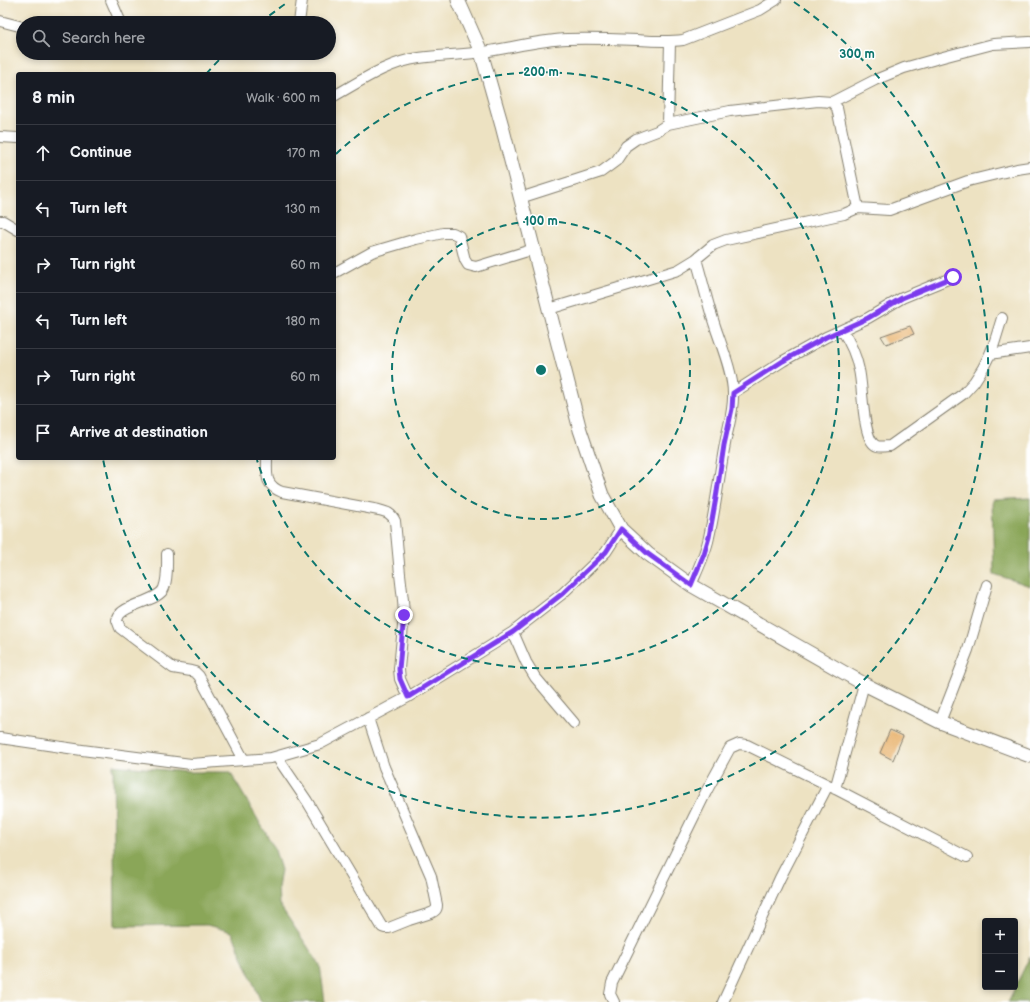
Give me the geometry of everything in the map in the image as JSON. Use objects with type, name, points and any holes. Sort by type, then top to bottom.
[{"type":"main road","points":[[458,0],[481,52],[502,126],[580,430],[602,495],[621,529],[648,554],[691,585],[864,684],[940,722],[1030,756]]},
{"type":"street","points":[[111,0],[118,16]]},
{"type":"street","points":[[301,16],[302,0]]},
{"type":"street","points":[[336,95],[382,69],[401,62],[419,58],[481,52],[548,40],[636,40],[670,42],[683,40],[760,10],[776,0]]},
{"type":"street","points":[[0,21],[16,25]]},
{"type":"street","points":[[668,124],[670,42]]},
{"type":"street","points":[[520,198],[601,172],[616,161],[626,146],[636,139],[657,131],[668,124],[730,111],[818,100],[832,102],[875,80],[904,68],[993,44],[1030,42]]},
{"type":"street","points":[[832,102],[837,108],[858,208]]},
{"type":"street","points":[[0,137],[16,138]]},
{"type":"street","points":[[549,309],[678,270],[696,259],[713,245],[726,240],[844,214],[858,208],[890,210],[968,181],[1030,167]]},
{"type":"street","points":[[0,221],[3,221],[16,229]]},
{"type":"street","points":[[336,272],[372,252],[443,233],[459,236],[465,260],[468,265],[476,267],[534,249]]},
{"type":"street","points":[[691,585],[704,554],[709,537],[724,445],[732,409],[733,393],[732,380],[712,318],[696,259]]},
{"type":"street","points":[[733,393],[783,361],[826,337],[868,318],[902,298],[953,277]]},
{"type":"street","points":[[842,330],[848,339],[860,372],[865,423],[870,440],[875,445],[882,447],[890,446],[963,394],[974,382],[983,368],[994,344],[1002,318]]},
{"type":"street","points":[[990,354],[1030,348]]},
{"type":"street","points":[[268,460],[267,476],[274,489],[282,492],[379,510],[392,516],[395,521],[404,615],[399,669],[400,679],[408,697]]},
{"type":"street","points":[[0,738],[191,764],[271,758],[320,744],[408,697],[513,632],[562,594],[606,552],[621,529]]},
{"type":"street","points":[[167,554],[166,579],[161,593],[129,608],[120,614],[117,620],[120,628],[173,668],[195,672],[199,676],[244,760]]},
{"type":"street","points":[[940,722],[968,650],[987,585]]},
{"type":"street","points":[[513,632],[526,662],[535,677],[574,723]]},
{"type":"street","points":[[723,1002],[780,878],[831,787],[864,684]]},
{"type":"street","points":[[277,756],[307,802],[382,927],[389,928],[434,912],[437,909],[437,905],[431,876],[391,785],[368,718]]},
{"type":"street","points":[[614,1002],[610,994],[612,983],[706,792],[730,748],[739,744],[747,745],[831,787],[967,858]]},
{"type":"green space","points":[[1030,498],[1030,586],[994,574],[992,500]]},
{"type":"green space","points":[[113,765],[187,772],[230,772],[274,847],[281,870],[278,888],[279,904],[320,965],[325,1002],[261,1002],[232,932],[207,925],[115,926]]},
{"type":"green space","points":[[1030,956],[1030,1002],[1008,1002],[1014,990],[1018,990],[1018,981]]},
{"type":"building","points":[[910,326],[914,334],[886,344],[881,336]]},
{"type":"building","points":[[890,730],[903,736],[893,760],[880,753]]},
{"type":"route","points":[[404,615],[399,669],[400,679],[408,697],[513,632],[562,594],[606,552],[621,529],[648,554],[691,585],[704,554],[709,537],[724,445],[732,409],[733,393],[783,361],[826,337],[868,318],[902,298],[953,277]]}]
